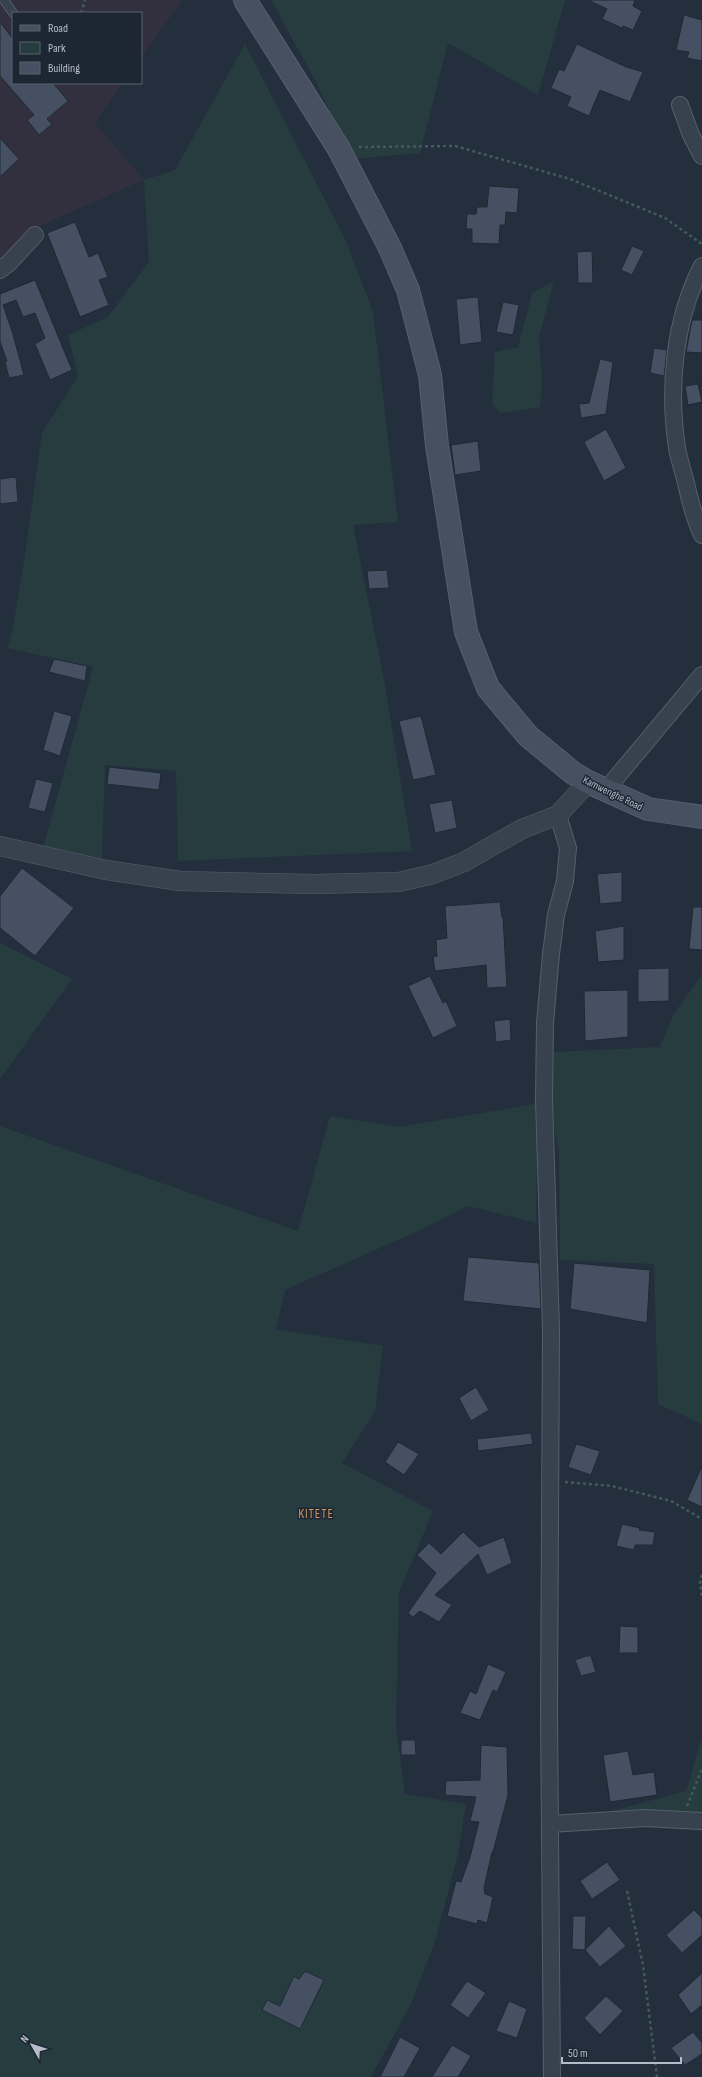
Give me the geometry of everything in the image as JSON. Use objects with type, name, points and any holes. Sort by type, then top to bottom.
[{"type":"main road","name":"Kamwenghe Road","points":[[245,0],[339,149],[390,248],[408,290],[430,375],[438,446],[466,632],[488,688],[528,736],[589,782],[648,810],[702,817]]},
{"type":"street","points":[[680,105],[702,156]]},
{"type":"street","points":[[0,270],[9,264],[35,235]]},
{"type":"street","points":[[702,266],[689,296],[679,337],[673,403],[677,448],[695,521],[702,535]]},
{"type":"street","points":[[0,846],[106,870],[167,880],[315,884],[399,882],[433,874],[464,862],[522,829],[558,815],[589,782],[702,675]]},
{"type":"street","points":[[552,2077],[549,1712],[551,1315],[544,1099],[545,1023],[556,914],[565,881],[568,848],[558,815]]},
{"type":"street","points":[[550,1824],[612,1819],[681,1818],[702,1821]]},
{"type":"lane","points":[[4,0],[12,12]]},
{"type":"path","points":[[81,12],[85,0]]},
{"type":"path","points":[[339,149],[455,146],[570,179],[665,218],[702,244]]},
{"type":"path","points":[[551,1480],[612,1486],[671,1501],[702,1519]]},
{"type":"path","points":[[702,1575],[700,1583],[702,1596]]},
{"type":"path","points":[[681,1818],[702,1769]]},
{"type":"path","points":[[627,1891],[643,1965],[657,2077]]},
{"type":"shaded area","points":[[0,0],[182,0],[142,57],[142,12],[12,12],[12,84],[122,84],[95,123],[144,180],[35,228],[0,264]]},
{"type":"green space","points":[[271,0],[565,0],[538,95],[448,43],[420,153],[352,159],[316,82]]},
{"type":"green space","points":[[245,44],[346,241],[373,312],[398,522],[353,525],[384,679],[412,851],[178,861],[176,771],[105,765],[102,858],[43,848],[93,667],[7,648],[12,632],[25,555],[42,433],[78,376],[68,335],[108,317],[149,262],[144,180],[175,170]]},
{"type":"green space","points":[[554,281],[539,337],[542,383],[540,407],[501,413],[492,404],[495,352],[518,347],[532,293]]},
{"type":"green space","points":[[0,943],[72,979],[0,1079]]},
{"type":"green space","points":[[702,975],[702,1424],[658,1404],[654,1264],[560,1260],[559,1150],[547,1103],[537,1153],[536,1223],[468,1206],[418,1231],[285,1290],[276,1329],[383,1346],[375,1411],[342,1463],[433,1511],[399,1593],[396,1727],[405,1794],[466,1804],[458,1854],[435,1942],[411,2004],[371,2077],[0,2077],[0,1126],[298,1231],[330,1116],[398,1127],[547,1102],[554,1052],[660,1047],[673,1015]]},
{"type":"green space","points":[[702,1737],[702,1831],[593,1824],[557,1826],[686,1791]]},
{"type":"building","points":[[588,0],[635,0],[633,6],[642,11],[633,30],[623,26],[622,28],[602,19],[607,9]]},
{"type":"building","points":[[684,15],[702,20],[702,61],[687,58],[689,52],[676,50]]},
{"type":"building","points":[[0,22],[12,38],[12,84],[54,84],[68,101],[47,119],[52,124],[39,135],[27,120],[34,115],[0,76]]},
{"type":"building","points":[[577,44],[626,67],[643,72],[630,102],[600,90],[589,116],[567,106],[571,97],[551,88],[559,69],[564,71]]},
{"type":"building","points":[[0,138],[19,159],[0,177]]},
{"type":"building","points":[[489,186],[519,188],[517,213],[506,212],[505,225],[500,225],[499,244],[472,243],[472,229],[466,229],[467,214],[476,214],[477,207],[487,207]]},
{"type":"building","points":[[75,222],[89,257],[98,253],[108,277],[99,280],[109,305],[80,317],[47,233]]},
{"type":"building","points":[[632,246],[644,251],[632,275],[621,270]]},
{"type":"building","points":[[592,251],[593,283],[578,283],[577,252]]},
{"type":"building","points":[[35,280],[72,370],[50,380],[35,344],[45,338],[35,313],[23,317],[16,300],[3,305],[24,375],[9,378],[5,362],[7,361],[0,342],[0,294]]},
{"type":"building","points":[[478,297],[482,342],[460,345],[456,299]]},
{"type":"building","points":[[503,302],[519,305],[513,335],[496,332]]},
{"type":"building","points":[[692,320],[702,320],[702,353],[686,352]]},
{"type":"building","points":[[654,348],[667,350],[664,376],[650,373]]},
{"type":"building","points":[[600,359],[613,362],[606,414],[581,418],[579,404],[589,403]]},
{"type":"building","points":[[698,384],[702,402],[688,405],[685,386]]},
{"type":"building","points":[[606,429],[626,468],[604,481],[584,442]]},
{"type":"building","points":[[478,441],[481,471],[455,475],[451,445]]},
{"type":"building","points":[[16,477],[18,502],[0,504],[0,479]]},
{"type":"building","points":[[387,570],[389,588],[369,589],[367,571]]},
{"type":"building","points":[[54,659],[87,666],[85,681],[49,672]]},
{"type":"building","points":[[54,711],[72,716],[60,756],[43,750]]},
{"type":"building","points":[[421,716],[436,775],[413,780],[399,721]]},
{"type":"building","points":[[109,767],[161,773],[159,790],[107,784]]},
{"type":"building","points":[[36,779],[53,783],[45,812],[28,808]]},
{"type":"building","points":[[452,800],[457,828],[435,833],[429,804]]},
{"type":"building","points":[[22,868],[74,908],[35,956],[0,928],[0,896]]},
{"type":"building","points":[[622,872],[622,902],[600,904],[597,874]]},
{"type":"building","points":[[500,902],[503,917],[507,987],[487,988],[486,965],[435,971],[433,957],[437,956],[436,940],[447,938],[445,906]]},
{"type":"building","points":[[693,907],[702,907],[702,950],[689,949]]},
{"type":"building","points":[[624,926],[624,960],[598,962],[595,931]]},
{"type":"building","points":[[669,968],[669,1001],[638,1002],[638,969]]},
{"type":"building","points":[[430,976],[443,1003],[446,1001],[457,1026],[433,1038],[408,986]]},
{"type":"building","points":[[628,990],[628,1037],[585,1041],[584,991]]},
{"type":"building","points":[[510,1019],[511,1040],[496,1042],[494,1021]]},
{"type":"building","points":[[468,1257],[539,1263],[541,1309],[463,1301]]},
{"type":"building","points":[[574,1263],[650,1270],[647,1323],[570,1309]]},
{"type":"building","points":[[476,1387],[489,1410],[471,1421],[459,1398]]},
{"type":"building","points":[[531,1433],[533,1444],[478,1451],[477,1439]]},
{"type":"building","points":[[398,1442],[419,1454],[404,1475],[385,1462]]},
{"type":"building","points":[[576,1444],[600,1451],[591,1475],[568,1467]]},
{"type":"building","points":[[702,1466],[702,1507],[687,1500]]},
{"type":"building","points":[[622,1524],[640,1528],[639,1530],[655,1532],[653,1545],[635,1545],[634,1550],[616,1546]]},
{"type":"building","points":[[463,1532],[479,1547],[504,1537],[512,1563],[487,1575],[478,1554],[435,1595],[452,1605],[439,1622],[420,1611],[413,1617],[408,1613],[436,1573],[417,1555],[429,1543],[441,1554]]},
{"type":"building","points":[[620,1626],[638,1627],[638,1653],[619,1653]]},
{"type":"building","points":[[586,1656],[591,1656],[596,1672],[581,1676],[575,1660]]},
{"type":"building","points":[[488,1664],[506,1672],[497,1692],[493,1690],[480,1720],[460,1713],[470,1691],[476,1694]]},
{"type":"building","points":[[401,1740],[415,1740],[416,1755],[401,1755]]},
{"type":"building","points":[[481,1745],[507,1747],[508,1795],[492,1852],[484,1888],[485,1894],[493,1897],[487,1923],[478,1920],[477,1924],[447,1916],[456,1881],[461,1882],[470,1857],[479,1822],[470,1821],[476,1797],[445,1795],[446,1781],[480,1780]]},
{"type":"building","points":[[628,1751],[633,1775],[654,1772],[657,1795],[610,1802],[603,1755]]},
{"type":"building","points":[[607,1862],[620,1880],[592,1899],[580,1881]]},
{"type":"building","points":[[694,1910],[702,1918],[702,1935],[682,1953],[666,1935]]},
{"type":"building","points":[[573,1916],[586,1916],[585,1950],[572,1949]]},
{"type":"building","points":[[609,1926],[626,1946],[600,1967],[585,1950]]},
{"type":"building","points":[[305,1971],[324,1980],[300,2029],[262,2010],[267,2000],[280,2006],[294,1976],[299,1979]]},
{"type":"building","points":[[702,1973],[702,2005],[691,2014],[678,1995]]},
{"type":"building","points":[[467,1981],[486,1993],[468,2018],[450,2005]]},
{"type":"building","points":[[606,1996],[623,2011],[600,2035],[584,2018]]},
{"type":"building","points":[[509,2001],[527,2009],[517,2038],[496,2031]]},
{"type":"building","points":[[693,2032],[702,2043],[702,2054],[685,2065],[671,2048]]},
{"type":"building","points":[[400,2037],[420,2048],[404,2077],[380,2077]]},
{"type":"building","points":[[452,2045],[471,2056],[458,2077],[432,2077]]},
{"type":"district","name":"KITETE","points":[[316,1513]]}]
